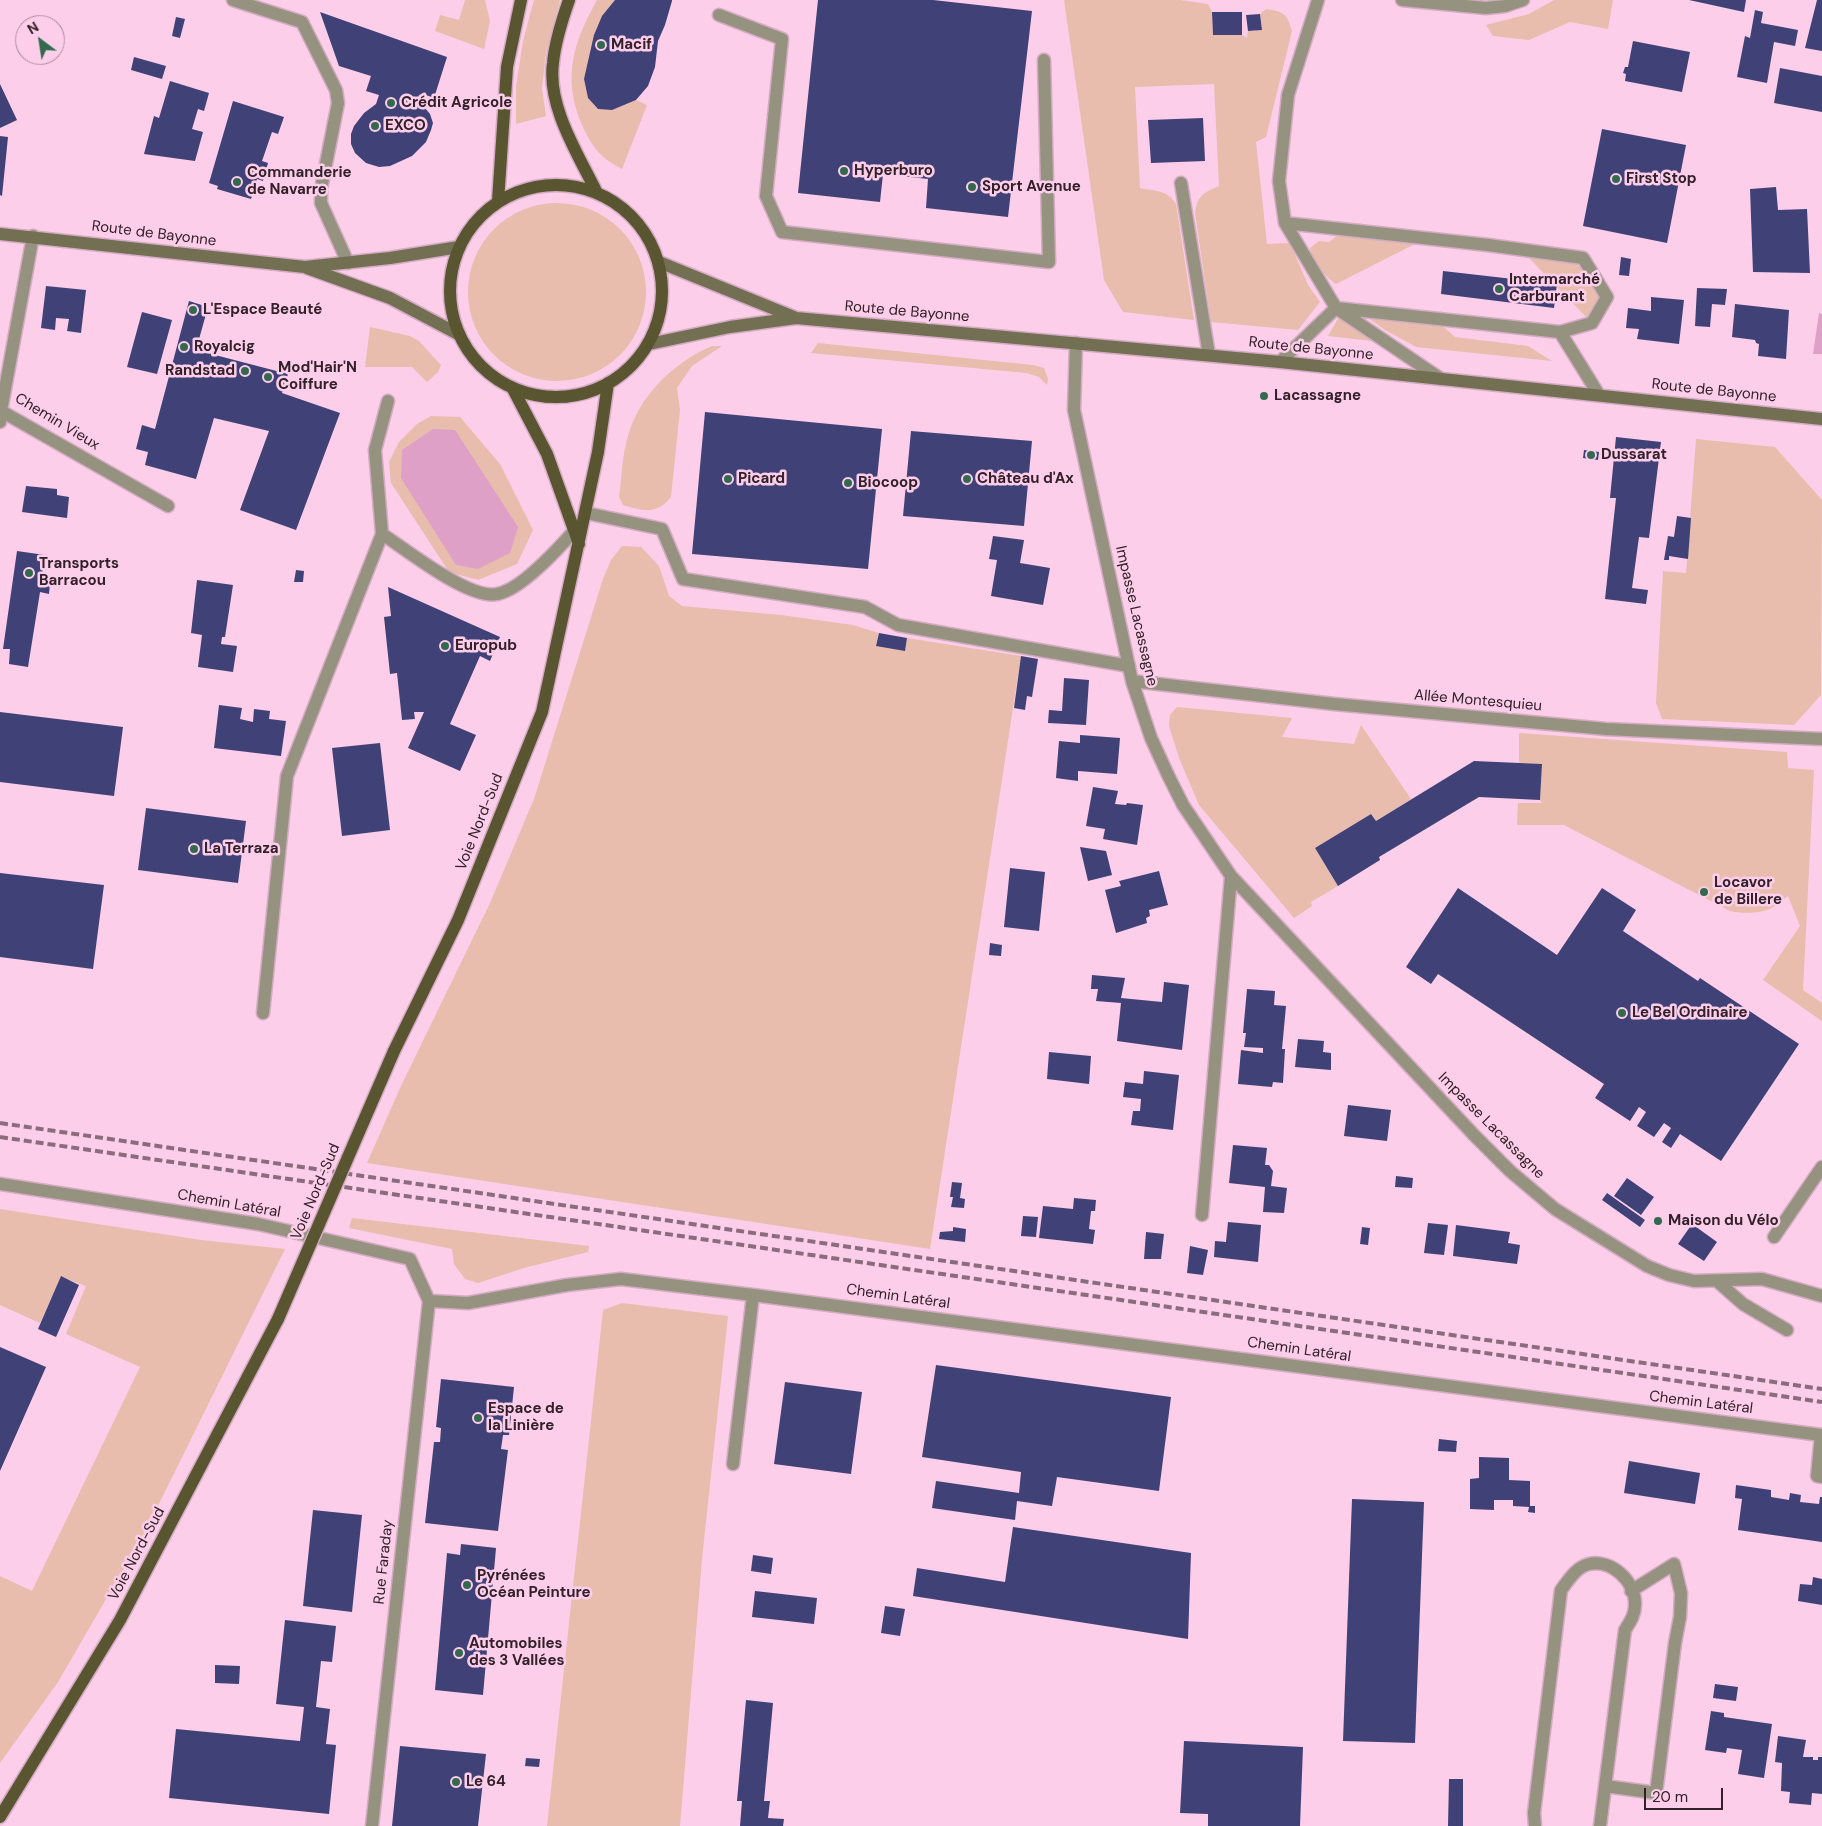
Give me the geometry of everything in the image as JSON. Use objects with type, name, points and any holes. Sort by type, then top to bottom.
[{"type":"main road","points":[[498,201],[507,67],[521,0]]},
{"type":"main road","points":[[569,0],[562,20],[552,64],[553,86],[560,117],[596,191]]},
{"type":"main road","points":[[563,184],[596,191],[624,208],[646,232],[659,262],[663,290],[659,318],[648,344],[631,366],[608,383],[578,395],[545,397],[514,389],[494,378],[478,363],[458,334],[450,305],[450,276],[459,247],[475,221],[498,201],[530,187],[563,184]]},
{"type":"main road","name":"Route de Bayonne","points":[[0,234],[34,236],[305,267],[459,247]]},
{"type":"main road","name":"Route de Bayonne","points":[[659,262],[796,318]]},
{"type":"main road","name":"Route de Bayonne","points":[[305,267],[390,298],[458,334]]},
{"type":"main road","name":"Route de Bayonne","points":[[648,344],[730,327],[796,318],[1209,355],[1822,419]]},
{"type":"main road","name":"Voie Nord-Sud","points":[[0,1817],[120,1620],[278,1320],[394,1051],[458,920],[542,712],[586,514],[598,452],[608,383]]},
{"type":"main road","points":[[514,389],[546,454],[579,544]]},
{"type":"street","points":[[233,0],[302,22],[336,90],[338,103],[321,189],[321,203],[348,262]]},
{"type":"street","points":[[562,20],[576,0]]},
{"type":"street","points":[[1318,0],[1288,95],[1279,181],[1285,223],[1336,308],[1440,379]]},
{"type":"street","points":[[1402,0],[1486,8],[1506,6],[1523,0]]},
{"type":"street","points":[[719,15],[782,39],[766,196],[782,232],[1049,262],[1044,60]]},
{"type":"street","points":[[1181,183],[1209,355]]},
{"type":"street","points":[[1285,223],[1488,244],[1583,258],[1607,297],[1592,324],[1560,332],[1336,308]]},
{"type":"street","name":"Chemin Vieux","points":[[34,236],[1,416],[168,506]]},
{"type":"street","points":[[1280,362],[1336,308]]},
{"type":"street","points":[[1560,332],[1599,396]]},
{"type":"street","name":"Impasse Lacassagne","points":[[1076,343],[1074,410],[1132,681],[1151,738],[1172,782],[1194,822],[1231,876],[1474,1136],[1531,1190],[1555,1209],[1647,1266],[1669,1275],[1694,1281],[1762,1280],[1822,1296]]},
{"type":"street","points":[[263,1013],[288,776],[382,534],[375,450],[388,401]]},
{"type":"street","points":[[586,514],[662,529],[683,579],[865,607],[898,625],[1129,666]]},
{"type":"street","points":[[382,534],[457,584],[481,593],[497,594],[515,587],[574,531]]},
{"type":"street","name":"Allée Montesquieu","points":[[1132,681],[1334,704],[1606,729],[1822,739]]},
{"type":"street","points":[[1202,1215],[1231,876]]},
{"type":"street","points":[[1774,1237],[1822,1167]]},
{"type":"street","name":"Chemin Latéral","points":[[0,1184],[258,1224],[410,1259],[429,1301],[468,1303],[567,1285],[621,1280],[753,1294],[1822,1436]]},
{"type":"street","points":[[1717,1281],[1743,1304],[1787,1330]]},
{"type":"street","points":[[733,1464],[753,1294]]},
{"type":"street","name":"Rue Faraday","points":[[372,1826],[429,1301]]},
{"type":"street","points":[[1822,1436],[1817,1476],[1822,1477]]},
{"type":"street","points":[[1535,1826],[1534,1813],[1561,1590],[1572,1575],[1588,1564],[1604,1564],[1619,1571],[1631,1591],[1636,1604],[1634,1615],[1626,1630],[1600,1826]]},
{"type":"street","points":[[1605,1786],[1656,1793],[1680,1617],[1681,1593],[1674,1564],[1631,1591]]},
{"type":"shaded area","points":[[465,0],[485,0],[490,21],[484,49],[435,31],[440,15],[459,20]]},
{"type":"shaded area","points":[[534,0],[560,0],[546,53],[542,88],[546,116],[516,124],[516,87],[523,41]]},
{"type":"shaded area","points":[[597,0],[615,0],[584,79],[588,98],[598,109],[612,110],[636,100],[647,105],[622,169],[598,152],[590,140],[582,125],[573,92],[572,76],[576,46]]},
{"type":"shaded area","points":[[1064,0],[1180,0],[1208,4],[1212,12],[1213,35],[1242,35],[1247,38],[1248,31],[1262,30],[1260,14],[1266,9],[1284,14],[1292,31],[1266,137],[1256,142],[1267,244],[1290,243],[1308,285],[1320,302],[1298,330],[1211,322],[1195,213],[1202,195],[1219,186],[1214,84],[1135,87],[1140,188],[1165,194],[1173,199],[1176,204],[1194,320],[1123,312],[1104,280]]},
{"type":"shaded area","points":[[1554,0],[1613,0],[1608,29],[1570,22],[1529,40],[1493,36],[1486,25],[1529,14]]},
{"type":"shaded area","points":[[557,203],[591,210],[606,218],[620,229],[631,243],[639,258],[646,292],[639,326],[631,341],[620,355],[606,366],[591,374],[557,381],[523,374],[508,366],[494,355],[483,341],[475,326],[468,292],[475,258],[483,243],[494,229],[508,218],[523,210]]},
{"type":"shaded area","points":[[1338,235],[1415,244],[1336,284],[1320,268],[1313,258],[1310,248],[1319,241],[1329,242]]},
{"type":"shaded area","points":[[1528,257],[1572,263],[1578,265],[1589,274],[1596,287],[1599,300],[1598,307],[1588,319]]},
{"type":"shaded area","points":[[1819,313],[1822,314],[1822,354],[1813,354]]},
{"type":"shaded area","points":[[1339,317],[1372,341],[1328,336]]},
{"type":"shaded area","points":[[1367,317],[1436,324],[1445,328],[1455,337],[1528,346],[1552,361],[1416,347],[1385,330]]},
{"type":"shaded area","points":[[370,327],[410,336],[419,341],[441,365],[438,372],[427,382],[412,367],[365,367]]},
{"type":"shaded area","points":[[818,343],[1033,365],[1044,368],[1048,379],[1047,385],[1039,377],[1027,373],[811,353]]},
{"type":"shaded area","points":[[712,346],[722,346],[692,366],[677,388],[680,410],[671,497],[660,507],[649,510],[623,505],[619,497],[624,451],[633,421],[640,407],[649,394],[672,371],[684,361]]},
{"type":"shaded area","points":[[431,416],[460,417],[500,464],[533,530],[517,564],[478,580],[449,572],[391,483],[389,462],[399,442],[417,424]]},
{"type":"shaded area","points":[[433,429],[455,430],[518,527],[510,553],[478,569],[456,565],[401,478],[402,450]]},
{"type":"shaded area","points":[[1696,439],[1775,447],[1822,500],[1821,695],[1794,725],[1662,719],[1656,703],[1663,571],[1686,573]]},
{"type":"shaded area","points":[[622,546],[641,547],[659,566],[669,596],[682,606],[781,615],[853,625],[879,633],[876,645],[905,650],[907,638],[1021,656],[930,1249],[367,1163],[401,1086],[490,903],[534,799],[603,579],[611,560]]},
{"type":"shaded area","points":[[1177,707],[1292,718],[1282,737],[1354,744],[1361,725],[1411,799],[1376,821],[1371,814],[1315,848],[1338,886],[1311,902],[1312,906],[1294,918],[1199,805],[1179,758],[1169,726],[1170,715]]},
{"type":"shaded area","points":[[1519,733],[1787,752],[1788,768],[1814,770],[1803,990],[1822,1003],[1822,1021],[1763,980],[1800,926],[1788,896],[1765,911],[1741,913],[1730,911],[1564,825],[1517,825],[1518,803],[1542,803],[1540,800],[1542,764],[1519,763]]},
{"type":"shaded area","points":[[0,1209],[201,1240],[285,1249],[146,1530],[58,1682],[0,1763],[0,1576],[32,1591],[140,1367],[66,1334],[86,1286],[61,1277],[40,1323],[0,1305]]},
{"type":"shaded area","points":[[352,1218],[589,1246],[588,1252],[524,1268],[478,1283],[465,1279],[454,1264],[452,1249],[349,1228]]},
{"type":"shaded area","points":[[622,1303],[728,1316],[702,1559],[680,1826],[547,1826],[603,1310]]},
{"type":"building","points":[[615,0],[672,1],[658,41],[655,67],[648,86],[636,100],[612,110],[598,109],[588,98],[584,79],[594,35],[602,16]]},
{"type":"building","points":[[818,0],[933,0],[1032,11],[1008,217],[926,208],[928,179],[883,174],[880,202],[798,193]]},
{"type":"building","points":[[1689,0],[1746,0],[1744,12]]},
{"type":"building","points":[[1817,0],[1822,0],[1822,51],[1805,48]]},
{"type":"building","points":[[1755,10],[1763,12],[1761,23],[1798,30],[1795,46],[1774,42],[1767,83],[1737,77],[1745,36],[1750,38]]},
{"type":"building","points":[[320,12],[447,57],[434,98],[423,94],[420,102],[430,114],[433,123],[426,142],[412,156],[390,166],[379,167],[366,163],[355,153],[351,144],[351,134],[354,126],[364,113],[376,104],[379,95],[366,91],[371,76],[339,66]]},
{"type":"building","points":[[1212,12],[1242,12],[1242,35],[1213,35]]},
{"type":"building","points":[[1260,14],[1262,30],[1248,31],[1246,15]]},
{"type":"building","points":[[176,17],[185,19],[180,38],[172,36]]},
{"type":"building","points":[[1633,41],[1690,52],[1682,92],[1625,81],[1626,74],[1623,73],[1625,67],[1628,67]]},
{"type":"building","points":[[134,57],[166,66],[162,79],[131,70]]},
{"type":"building","points":[[1780,68],[1822,76],[1822,112],[1774,103]]},
{"type":"building","points":[[170,81],[209,93],[204,111],[198,109],[192,129],[203,132],[195,161],[144,154],[154,116],[159,118]]},
{"type":"building","points":[[0,84],[17,120],[0,128]]},
{"type":"building","points":[[233,101],[284,117],[278,134],[272,132],[262,161],[268,163],[263,181],[257,179],[251,199],[217,189],[218,186],[209,183]]},
{"type":"building","points":[[1203,118],[1205,161],[1151,163],[1148,120]]},
{"type":"building","points":[[1602,129],[1686,145],[1667,243],[1583,226]]},
{"type":"building","points":[[0,136],[8,137],[2,196],[0,195]]},
{"type":"building","points":[[1776,187],[1778,210],[1807,209],[1810,273],[1753,272],[1750,189]]},
{"type":"building","points":[[1621,257],[1631,259],[1629,276],[1619,275]]},
{"type":"building","name":"Intermarché Carburant","points":[[1443,271],[1557,284],[1554,308],[1441,294]]},
{"type":"building","points":[[46,286],[86,290],[81,333],[67,331],[69,319],[56,318],[55,330],[41,328]]},
{"type":"building","points":[[1697,288],[1727,289],[1725,305],[1712,304],[1710,327],[1695,326]]},
{"type":"building","points":[[1651,297],[1684,300],[1679,344],[1637,339],[1639,329],[1626,328],[1628,308],[1651,311]]},
{"type":"building","points":[[189,301],[208,307],[196,350],[288,374],[282,393],[340,413],[296,530],[240,510],[269,431],[214,418],[196,479],[145,465],[148,452],[136,449],[142,425],[155,429]]},
{"type":"building","points":[[1735,304],[1789,310],[1786,359],[1758,356],[1759,344],[1755,340],[1732,337]]},
{"type":"building","points":[[142,312],[172,320],[157,374],[127,367]]},
{"type":"building","points":[[705,412],[882,429],[868,569],[692,554]]},
{"type":"building","name":"Château d'Ax","points":[[911,431],[1032,441],[1024,526],[903,516]]},
{"type":"building","points":[[1616,437],[1661,442],[1649,538],[1639,537],[1632,588],[1648,590],[1646,604],[1605,599],[1616,498],[1610,498]]},
{"type":"building","name":"Dussarat","points":[[1584,450],[1599,452],[1598,460],[1583,458]]},
{"type":"building","points":[[26,486],[57,489],[57,495],[69,497],[67,518],[22,512]]},
{"type":"building","points":[[1677,516],[1691,518],[1688,559],[1669,556],[1669,560],[1664,560],[1668,536],[1674,537]]},
{"type":"building","points":[[993,536],[1024,540],[1020,563],[1050,568],[1043,605],[991,596],[997,560],[989,559]]},
{"type":"building","points":[[17,551],[45,555],[41,582],[50,583],[49,594],[40,592],[28,667],[9,664],[10,649],[3,649]]},
{"type":"building","points":[[296,570],[304,571],[303,582],[294,582]]},
{"type":"building","points":[[197,580],[233,585],[225,637],[222,637],[221,644],[237,646],[233,672],[198,667],[202,635],[191,633]]},
{"type":"building","name":"Europub","points":[[388,587],[500,637],[490,661],[480,656],[450,724],[476,735],[460,771],[408,748],[424,712],[414,712],[415,719],[402,720],[397,673],[390,674],[384,617],[391,616]]},
{"type":"building","points":[[879,633],[907,638],[905,651],[876,646]]},
{"type":"building","points":[[1021,656],[1038,659],[1032,697],[1027,696],[1025,710],[1014,708]]},
{"type":"building","points":[[1064,678],[1089,680],[1086,725],[1048,723],[1049,710],[1062,711]]},
{"type":"building","points":[[219,705],[242,708],[240,719],[253,722],[254,709],[270,711],[269,719],[286,721],[281,756],[214,748]]},
{"type":"building","points":[[0,712],[123,727],[114,796],[0,782]]},
{"type":"building","points":[[1080,735],[1120,738],[1117,774],[1078,771],[1078,781],[1056,778],[1059,741],[1080,743]]},
{"type":"building","points":[[380,743],[390,830],[342,836],[332,748]]},
{"type":"building","points":[[1474,761],[1542,764],[1540,800],[1479,797],[1379,857],[1380,860],[1338,886],[1315,848],[1371,814],[1376,821]]},
{"type":"building","points":[[1093,787],[1118,791],[1115,804],[1143,805],[1137,845],[1103,839],[1105,829],[1086,826]]},
{"type":"building","points":[[146,808],[246,821],[238,883],[138,870]]},
{"type":"building","points":[[1080,847],[1106,851],[1112,875],[1088,881]]},
{"type":"building","points":[[1010,868],[1045,872],[1039,931],[1004,927]]},
{"type":"building","points":[[1159,871],[1168,905],[1149,910],[1150,916],[1146,918],[1147,923],[1116,933],[1105,890],[1121,886],[1119,881]]},
{"type":"building","points":[[0,873],[104,885],[93,969],[0,957]]},
{"type":"building","points":[[1458,888],[1557,955],[1602,888],[1636,910],[1623,931],[1698,981],[1700,978],[1799,1044],[1721,1161],[1680,1134],[1671,1148],[1662,1142],[1671,1128],[1664,1123],[1654,1137],[1637,1126],[1646,1112],[1639,1107],[1630,1121],[1595,1098],[1604,1084],[1438,974],[1431,984],[1406,967]]},
{"type":"building","points":[[990,943],[1002,945],[1001,956],[989,955]]},
{"type":"building","points":[[1092,975],[1125,978],[1121,998],[1162,1002],[1164,982],[1189,985],[1182,1050],[1117,1041],[1121,1003],[1096,1001],[1098,989],[1091,989]]},
{"type":"building","points":[[1247,989],[1275,991],[1274,1005],[1286,1006],[1282,1049],[1285,1049],[1283,1083],[1273,1082],[1272,1087],[1238,1084],[1241,1050],[1263,1053],[1263,1048],[1244,1047],[1246,1033],[1243,1033]]},
{"type":"building","points":[[1298,1039],[1324,1041],[1323,1052],[1331,1053],[1331,1070],[1295,1067]]},
{"type":"building","points":[[1049,1052],[1091,1056],[1089,1084],[1047,1079]]},
{"type":"building","points":[[1144,1071],[1179,1075],[1173,1130],[1131,1125],[1133,1111],[1140,1111],[1141,1099],[1123,1097],[1125,1082],[1143,1084]]},
{"type":"building","points":[[1348,1105],[1391,1110],[1387,1141],[1344,1136]]},
{"type":"building","points":[[1233,1145],[1267,1148],[1265,1165],[1269,1165],[1273,1171],[1271,1186],[1287,1188],[1284,1213],[1263,1212],[1265,1187],[1229,1183]]},
{"type":"building","points":[[1396,1176],[1413,1178],[1412,1188],[1395,1187]]},
{"type":"building","points":[[1627,1178],[1654,1197],[1641,1215],[1614,1196]]},
{"type":"building","points":[[952,1182],[962,1183],[960,1198],[965,1199],[964,1208],[951,1207],[953,1197],[950,1197]]},
{"type":"building","points":[[1607,1193],[1645,1220],[1640,1227],[1602,1200]]},
{"type":"building","points":[[1074,1198],[1096,1200],[1095,1211],[1091,1211],[1089,1229],[1095,1230],[1093,1244],[1039,1238],[1043,1206],[1073,1209]]},
{"type":"building","points":[[1023,1216],[1038,1217],[1036,1237],[1021,1236]]},
{"type":"building","points":[[1228,1222],[1261,1225],[1258,1262],[1214,1257],[1215,1241],[1226,1242]]},
{"type":"building","points":[[1428,1223],[1448,1225],[1444,1255],[1424,1253]]},
{"type":"building","points":[[1692,1224],[1717,1242],[1704,1261],[1678,1244]]},
{"type":"building","points":[[1456,1225],[1510,1232],[1508,1243],[1520,1245],[1517,1264],[1453,1256]]},
{"type":"building","points":[[953,1227],[966,1229],[965,1242],[939,1239],[940,1232],[953,1231]]},
{"type":"building","points":[[1362,1227],[1370,1228],[1368,1245],[1360,1244]]},
{"type":"building","points":[[1146,1232],[1164,1234],[1161,1259],[1144,1259]]},
{"type":"building","points":[[1190,1246],[1208,1250],[1203,1275],[1187,1273]]},
{"type":"building","points":[[61,1276],[79,1285],[56,1337],[38,1329]]},
{"type":"building","points":[[0,1347],[46,1367],[0,1471]]},
{"type":"building","points":[[936,1365],[1171,1397],[1159,1491],[1057,1477],[1052,1506],[1017,1501],[1015,1520],[932,1508],[936,1481],[1019,1493],[1021,1472],[922,1457]]},
{"type":"building","points":[[441,1379],[514,1387],[509,1435],[503,1435],[501,1449],[508,1450],[498,1531],[425,1523],[434,1442],[440,1442],[441,1428],[436,1427]]},
{"type":"building","points":[[785,1382],[862,1392],[851,1474],[774,1464]]},
{"type":"building","points":[[1439,1439],[1457,1441],[1456,1452],[1438,1451]]},
{"type":"building","points":[[1479,1457],[1509,1458],[1509,1480],[1530,1481],[1530,1506],[1535,1506],[1535,1513],[1528,1512],[1529,1507],[1513,1506],[1513,1500],[1494,1500],[1494,1510],[1470,1509],[1470,1479],[1479,1478]]},
{"type":"building","points":[[1629,1461],[1700,1473],[1695,1504],[1624,1493]]},
{"type":"building","points":[[1736,1485],[1771,1490],[1771,1497],[1789,1500],[1790,1493],[1801,1495],[1800,1502],[1819,1504],[1820,1497],[1822,1497],[1822,1542],[1738,1530],[1742,1499],[1735,1498]]},
{"type":"building","points":[[1352,1499],[1424,1502],[1415,1743],[1343,1741]]},
{"type":"building","points":[[313,1510],[362,1515],[352,1612],[303,1606]]},
{"type":"building","points":[[1013,1527],[1191,1553],[1188,1639],[913,1596],[917,1568],[1005,1582]]},
{"type":"building","points":[[461,1544],[496,1548],[483,1695],[435,1690],[447,1553],[460,1555]]},
{"type":"building","points":[[753,1555],[773,1558],[771,1574],[751,1571]]},
{"type":"building","points":[[1813,1577],[1822,1579],[1822,1605],[1798,1601],[1800,1584],[1812,1585]]},
{"type":"building","points":[[755,1591],[817,1598],[814,1624],[752,1617]]},
{"type":"building","points":[[885,1606],[905,1609],[900,1636],[881,1633]]},
{"type":"building","points":[[285,1620],[336,1626],[332,1662],[321,1661],[316,1707],[330,1709],[326,1744],[336,1745],[329,1814],[169,1798],[176,1729],[300,1741],[304,1707],[276,1704]]},
{"type":"building","points":[[215,1665],[240,1666],[239,1684],[215,1683]]},
{"type":"building","points":[[1715,1684],[1738,1687],[1736,1701],[1713,1698]]},
{"type":"building","points":[[746,1700],[773,1703],[764,1801],[770,1801],[768,1818],[784,1819],[783,1826],[740,1826],[742,1801],[737,1801]]},
{"type":"building","points":[[1711,1711],[1724,1713],[1724,1717],[1772,1724],[1764,1778],[1738,1774],[1742,1750],[1727,1748],[1726,1753],[1705,1750]]},
{"type":"building","points":[[1778,1736],[1806,1740],[1803,1757],[1813,1757],[1813,1760],[1818,1760],[1818,1757],[1822,1757],[1822,1794],[1812,1793],[1811,1805],[1789,1803],[1790,1792],[1781,1791],[1782,1763],[1775,1762]]},
{"type":"building","points":[[1184,1741],[1303,1747],[1300,1826],[1208,1826],[1208,1814],[1180,1813]]},
{"type":"building","points":[[400,1746],[486,1754],[478,1826],[392,1826]]},
{"type":"building","points":[[526,1758],[540,1759],[539,1767],[525,1766]]},
{"type":"building","points":[[1449,1779],[1463,1779],[1463,1826],[1448,1826]]},
{"type":"railway","points":[[0,1123],[1822,1389]]},
{"type":"railway","points":[[0,1137],[1822,1402]]},
{"type":"place","name":"Macif","points":[[601,45]]},
{"type":"place","name":"Crédit Agricole","points":[[391,103]]},
{"type":"place","name":"EXCO","points":[[375,126]]},
{"type":"place","name":"Hyperburo","points":[[844,171]]},
{"type":"place","name":"First Stop","points":[[1616,179]]},
{"type":"place","name":"Commanderie de Navarre","points":[[237,182]]},
{"type":"place","name":"Sport Avenue","points":[[972,187]]},
{"type":"place","name":"Intermarché Carburant","points":[[1499,289]]},
{"type":"place","name":"L'Espace Beauté","points":[[193,310]]},
{"type":"place","name":"Royalcig","points":[[184,347]]},
{"type":"place","name":"Randstad","points":[[245,371]]},
{"type":"place","name":"Mod'Hair'N Coiffure","points":[[268,377]]},
{"type":"place","name":"Lacassagne","points":[[1264,396]]},
{"type":"place","name":"Dussarat","points":[[1591,455]]},
{"type":"place","name":"Picard","points":[[728,479]]},
{"type":"place","name":"Château d'Ax","points":[[967,479]]},
{"type":"place","name":"Biocoop","points":[[848,483]]},
{"type":"place","name":"Transports Barracou","points":[[29,573]]},
{"type":"place","name":"Europub","points":[[445,646]]},
{"type":"place","name":"La Terraza","points":[[194,849]]},
{"type":"place","name":"Locavor de Billere","points":[[1704,892]]},
{"type":"place","name":"Le Bel Ordinaire","points":[[1622,1013]]},
{"type":"place","name":"Maison du Vélo","points":[[1658,1221]]},
{"type":"place","name":"Espace de la Linière","points":[[478,1418]]},
{"type":"place","name":"Pyrénées Océan Peinture","points":[[467,1585]]},
{"type":"place","name":"Automobiles des 3 Vallées","points":[[459,1653]]},
{"type":"place","name":"Le 64","points":[[456,1782]]}]
